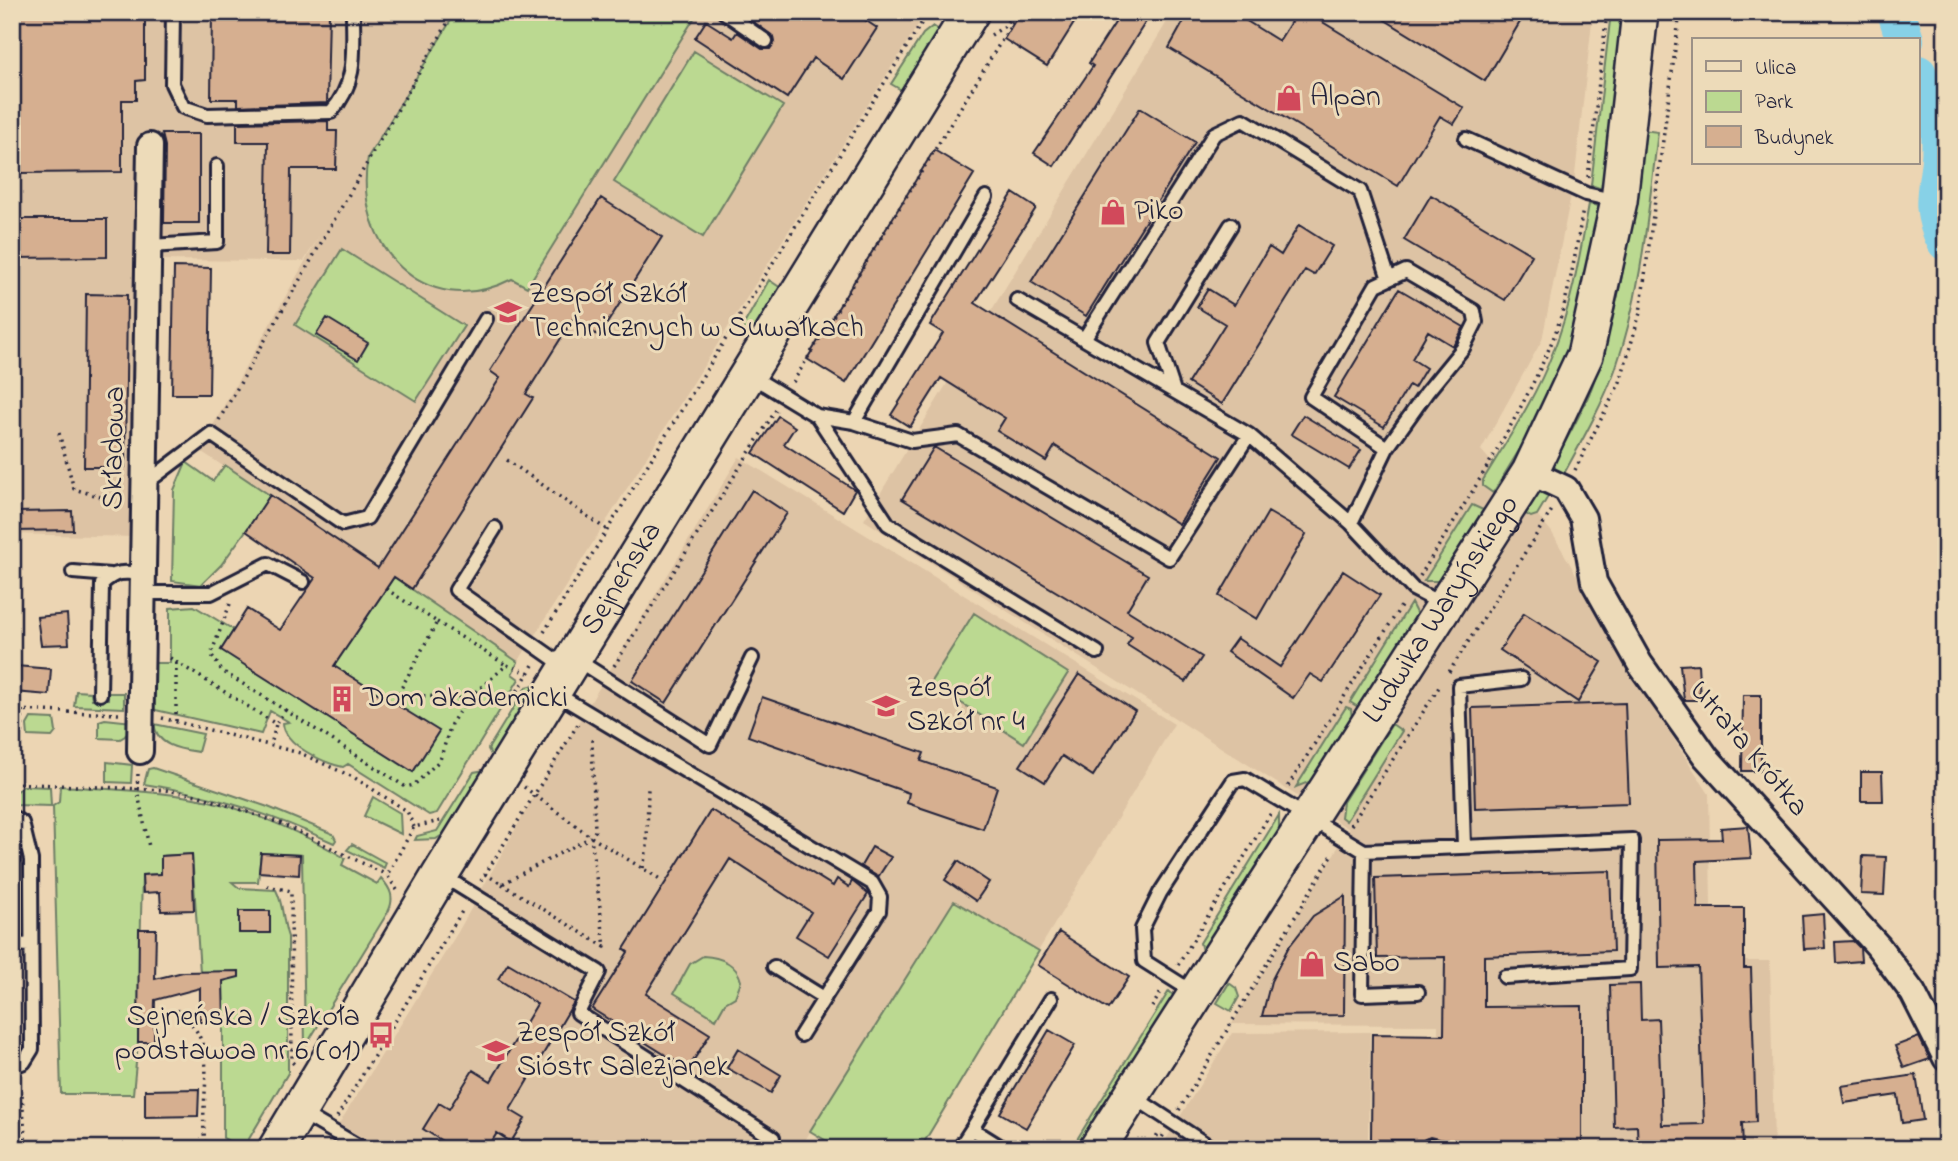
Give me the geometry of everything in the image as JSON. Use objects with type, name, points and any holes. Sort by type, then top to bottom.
[{"type":"street","name":"Ludwika Waryńskiego","points":[[1087,1138],[1132,1096],[1183,986],[1311,816],[1530,472],[1585,355],[1602,198],[1640,12]]},
{"type":"street","name":"Sejneńska","points":[[276,1149],[440,874],[553,669],[749,375],[957,14]]},
{"type":"street","name":"Składowa","points":[[141,751],[150,146]]},
{"type":"street","name":"Utrata Krótka","points":[[1530,472],[1566,489],[1583,518],[1594,582],[1640,664],[1706,757],[1878,946],[1913,993],[1946,1058]]},
{"type":"lane","points":[[173,12],[172,84],[183,107],[207,115],[331,112],[345,96],[353,66],[353,12]]},
{"type":"lane","points":[[724,12],[766,41]]},
{"type":"lane","points":[[1084,339],[1214,134],[1242,120],[1360,191],[1389,279]]},
{"type":"lane","points":[[1466,139],[1602,198]]},
{"type":"lane","points":[[150,246],[218,242],[217,166]]},
{"type":"lane","points":[[854,422],[986,197]]},
{"type":"lane","points":[[1174,391],[1158,342],[1231,225]]},
{"type":"lane","points":[[1351,523],[1387,448],[1463,348],[1475,322],[1474,311],[1406,271],[1376,285],[1311,397],[1387,448]]},
{"type":"lane","points":[[1017,300],[1249,435],[1351,523],[1413,589],[1445,606]]},
{"type":"lane","points":[[146,492],[211,434],[344,524],[367,517],[486,319]]},
{"type":"lane","points":[[749,375],[817,416],[854,422],[912,441],[958,435],[1170,558],[1249,435]]},
{"type":"lane","points":[[817,416],[888,524],[1097,652]]},
{"type":"lane","points":[[495,528],[456,590],[553,669],[586,712],[872,883],[880,897],[879,911],[801,1035]]},
{"type":"lane","points":[[74,572],[110,575],[121,572],[144,584],[211,593],[268,564],[303,582]]},
{"type":"lane","points":[[100,694],[101,595],[102,584],[110,575]]},
{"type":"lane","points":[[553,669],[606,678],[710,745],[752,658]]},
{"type":"lane","points":[[1464,846],[1460,686],[1521,679]]},
{"type":"lane","points":[[1183,986],[1144,961],[1142,929],[1160,893],[1233,781],[1245,779],[1364,850],[1632,840],[1630,969],[1505,977]]},
{"type":"lane","points":[[12,817],[22,823],[31,860],[29,945],[32,1049],[24,1062],[12,1067]]},
{"type":"lane","points":[[1364,850],[1362,993],[1418,992]]},
{"type":"lane","points":[[440,874],[474,892],[599,972],[578,1013],[773,1138]]},
{"type":"lane","points":[[12,944],[29,945]]},
{"type":"lane","points":[[774,967],[824,999]]},
{"type":"lane","points":[[960,1149],[1051,999]]},
{"type":"lane","points":[[1132,1096],[1213,1149]]},
{"type":"lane","points":[[307,1097],[330,1129],[363,1149]]},
{"type":"lane","points":[[971,1129],[1004,1149]]},
{"type":"path","points":[[211,434],[454,12]]},
{"type":"path","points":[[920,12],[924,19]]},
{"type":"path","points":[[606,678],[784,396],[1019,12]]},
{"type":"path","points":[[1151,1008],[1183,986],[1279,799],[1474,490],[1552,343],[1568,290],[1602,198],[1607,12]]},
{"type":"path","points":[[553,669],[542,635],[924,19],[957,14]]},
{"type":"path","points":[[59,433],[74,489],[108,499],[146,492]]},
{"type":"path","points":[[507,460],[607,530]]},
{"type":"path","points":[[386,589],[507,665],[553,669]]},
{"type":"path","points":[[230,604],[211,654],[222,671],[405,787],[414,785],[440,761],[451,724],[467,699],[507,665]]},
{"type":"path","points":[[437,622],[398,694],[467,699]]},
{"type":"path","points":[[170,658],[276,724]]},
{"type":"path","points":[[176,721],[177,662]]},
{"type":"path","points":[[509,705],[553,669]]},
{"type":"path","points":[[12,710],[141,715],[176,721],[300,753],[355,778],[407,811],[414,827]]},
{"type":"path","points":[[22,710],[22,733]]},
{"type":"path","points":[[271,746],[276,724],[285,710]]},
{"type":"path","points":[[330,1129],[586,712]]},
{"type":"path","points":[[502,884],[591,837],[595,831],[592,741],[603,722]]},
{"type":"path","points":[[141,751],[136,789],[149,847]]},
{"type":"path","points":[[12,783],[197,795],[280,822],[387,875],[398,891],[397,900]]},
{"type":"path","points":[[642,868],[647,847],[648,786]]},
{"type":"path","points":[[535,794],[591,837],[660,879]]},
{"type":"path","points":[[414,827],[439,823],[446,812]]},
{"type":"path","points":[[387,875],[414,827]]},
{"type":"path","points":[[485,874],[605,947],[591,837]]},
{"type":"path","points":[[267,886],[291,891],[292,1062],[307,1097]]},
{"type":"path","points":[[177,1010],[196,1029],[201,1045],[205,1072],[206,1149]]},
{"type":"path","points":[[22,1095],[26,1149]]},
{"type":"path","points":[[1063,1149],[1087,1138]]},
{"type":"shaded area","name":"Zespół Szkół Technicznych w Suwałkach","points":[[12,12],[926,12],[518,662],[199,450],[320,235],[304,261],[141,260],[135,537],[12,534]]},
{"type":"shaded area","points":[[1173,12],[1593,12],[1575,175],[1542,340],[1481,450],[1551,531],[1645,694],[1709,794],[1712,961],[1770,961],[1774,1149],[1438,1149],[1438,1025],[1232,1024],[1349,829],[864,520]]},
{"type":"shaded area","points":[[739,457],[1174,724],[920,1149],[840,1149],[810,1132],[800,1149],[382,1149],[339,1124],[458,932],[535,794]]},
{"type":"shaded area","points":[[1370,1032],[1368,1142],[1416,1145],[1416,1149],[1160,1149],[1232,1033]]},
{"type":"green space","points":[[456,12],[698,12],[527,287],[512,279],[480,290],[450,291],[424,283],[401,268],[383,246],[371,219],[366,189],[368,157]]},
{"type":"green space","points":[[1611,12],[1625,12],[1605,187],[1602,189],[1591,185]]},
{"type":"green space","points":[[933,26],[939,30],[903,91],[891,84],[923,34]]},
{"type":"green space","points":[[694,51],[783,106],[703,237],[614,182]]},
{"type":"green space","points":[[1643,130],[1658,132],[1643,252],[1632,311],[1615,370],[1590,426],[1560,481],[1554,474],[1555,461],[1589,394],[1612,322],[1630,227]]},
{"type":"green space","points":[[1589,204],[1603,207],[1568,351],[1540,416],[1493,493],[1483,486],[1483,480],[1530,401],[1560,334],[1579,260]]},
{"type":"green space","points":[[342,249],[464,326],[416,401],[295,325]]},
{"type":"green space","points":[[769,280],[781,288],[748,338],[744,334],[743,326]]},
{"type":"green space","points":[[186,462],[213,481],[225,465],[271,496],[221,565],[201,585],[172,581],[174,490]]},
{"type":"green space","points":[[1552,490],[1537,515],[1531,517],[1524,513],[1536,492]]},
{"type":"green space","points":[[1472,505],[1483,510],[1438,581],[1424,581]]},
{"type":"green space","points":[[394,577],[518,662],[512,674],[519,679],[437,813],[429,815],[348,764],[343,767],[335,765],[306,752],[290,739],[285,731],[283,723],[289,722],[270,711],[261,734],[151,709],[153,663],[170,663],[170,608],[194,606],[234,630],[221,650],[334,666]]},
{"type":"green space","points":[[1411,603],[1417,615],[1358,707],[1350,702]]},
{"type":"green space","points":[[974,613],[1068,673],[1024,743],[930,683]]},
{"type":"green space","points":[[526,687],[536,687],[492,757],[488,749]]},
{"type":"green space","points":[[76,691],[91,692],[92,699],[108,699],[108,693],[124,693],[124,708],[74,706]]},
{"type":"green space","points":[[1346,707],[1351,709],[1352,720],[1314,780],[1296,787]]},
{"type":"green space","points":[[31,718],[54,719],[56,732],[52,737],[28,736],[27,725]]},
{"type":"green space","points":[[105,719],[133,722],[125,736],[120,739],[99,738],[99,721]]},
{"type":"green space","points":[[154,724],[203,734],[198,752],[164,742]]},
{"type":"green space","points":[[1392,724],[1402,731],[1346,821],[1341,817],[1343,802]]},
{"type":"green space","points":[[107,762],[132,765],[131,783],[107,782]]},
{"type":"green space","points":[[153,768],[268,807],[333,834],[336,840],[334,843],[288,823],[218,800],[144,784],[148,769]]},
{"type":"green space","points":[[485,770],[444,834],[436,839],[415,840],[417,836],[437,831],[474,772]]},
{"type":"green space","points":[[23,786],[50,787],[51,806],[14,805],[15,793]]},
{"type":"green space","points":[[60,786],[157,793],[209,801],[250,813],[308,838],[345,858],[342,865],[377,884],[381,878],[389,890],[391,902],[388,912],[305,1047],[302,855],[261,853],[258,882],[232,882],[239,888],[276,890],[288,937],[288,1073],[243,1149],[223,1138],[223,972],[200,972],[192,854],[161,856],[161,874],[142,875],[138,1042],[133,1094],[61,1094],[53,806],[59,802]],"holes":[[[239,911],[270,912],[270,933],[239,933]]]},
{"type":"green space","points":[[373,797],[400,813],[401,834],[364,816]]},
{"type":"green space","points":[[1279,815],[1279,834],[1206,954],[1200,943]]},
{"type":"green space","points":[[352,844],[386,863],[384,868],[347,850]]},
{"type":"green space","points":[[954,901],[1039,951],[920,1149],[840,1149],[810,1131]]},
{"type":"green space","points":[[703,956],[727,962],[736,970],[741,981],[735,997],[725,1003],[716,1019],[674,993],[690,964]]},
{"type":"green space","points":[[1229,983],[1236,988],[1239,997],[1231,1011],[1217,1003]]},
{"type":"green space","points":[[1169,991],[1175,997],[1084,1149],[1071,1149]]},
{"type":"building","points":[[19,12],[145,12],[145,80],[136,81],[136,100],[122,100],[122,172],[20,173]]},
{"type":"building","points":[[212,12],[329,12],[327,103],[238,106],[238,99],[211,99]]},
{"type":"building","points":[[750,12],[853,12],[877,28],[844,79],[813,58],[787,98],[695,38],[706,21],[733,38],[737,32],[762,49],[770,49],[775,42],[774,37],[747,17]]},
{"type":"building","points":[[1020,12],[1081,12],[1047,66],[1004,39]]},
{"type":"building","points":[[1122,12],[1152,12],[1054,166],[1034,153],[1093,66],[1089,63]]},
{"type":"building","points":[[1189,12],[1232,12],[1279,41],[1297,12],[1306,12],[1464,108],[1454,124],[1440,116],[1398,186],[1169,48]]},
{"type":"building","points":[[1372,12],[1504,12],[1520,22],[1485,81]]},
{"type":"building","name":"Piko","points":[[1140,108],[1195,142],[1086,316],[1031,282]]},
{"type":"building","points":[[328,121],[328,131],[337,131],[336,169],[291,169],[290,255],[266,255],[268,142],[237,142],[237,123]]},
{"type":"building","points":[[162,134],[199,134],[199,223],[164,223],[165,146]]},
{"type":"building","points":[[934,150],[974,174],[846,383],[807,359]]},
{"type":"building","points":[[1013,193],[1036,208],[975,303],[1221,457],[1179,524],[1055,446],[1046,461],[997,431],[1005,418],[941,378],[910,427],[891,415],[943,333],[930,325]]},
{"type":"building","points":[[1431,195],[1532,255],[1505,300],[1404,240]]},
{"type":"building","points":[[601,198],[662,237],[599,336],[573,319],[526,394],[533,398],[412,589],[394,577],[334,666],[439,731],[413,772],[221,650],[247,609],[280,630],[315,578],[246,531],[270,495],[378,568],[500,378],[490,371]]},
{"type":"building","points":[[12,219],[107,219],[107,257],[12,258]]},
{"type":"building","points":[[1299,225],[1332,246],[1314,275],[1305,270],[1222,404],[1188,383],[1225,324],[1197,307],[1208,289],[1234,305],[1269,247],[1281,255]]},
{"type":"building","points":[[174,267],[211,268],[209,394],[172,394]]},
{"type":"building","points":[[1399,289],[1464,327],[1453,346],[1428,331],[1412,359],[1426,368],[1414,388],[1409,385],[1384,427],[1334,397]]},
{"type":"building","points":[[86,294],[127,295],[125,467],[84,467]]},
{"type":"building","points":[[327,318],[368,343],[358,360],[316,335]]},
{"type":"building","points":[[1303,415],[1361,450],[1349,469],[1291,434]]},
{"type":"building","points":[[778,416],[795,427],[784,444],[855,490],[843,511],[753,453]]},
{"type":"building","points":[[934,447],[1148,575],[1127,610],[1202,657],[1186,682],[1127,645],[1132,637],[902,499]]},
{"type":"building","points":[[752,490],[787,513],[666,703],[632,681]]},
{"type":"building","points":[[72,511],[73,530],[15,531],[15,512]]},
{"type":"building","points":[[1268,512],[1306,534],[1257,619],[1219,596]]},
{"type":"building","points":[[1343,571],[1380,595],[1323,682],[1310,674],[1293,698],[1227,652],[1237,638],[1280,667]]},
{"type":"building","points":[[1524,613],[1602,662],[1578,702],[1500,650]]},
{"type":"building","points":[[67,614],[69,644],[41,645],[37,617]]},
{"type":"building","points":[[1698,664],[1700,700],[1684,700],[1680,665]]},
{"type":"building","points":[[16,666],[51,669],[49,695],[14,692]]},
{"type":"building","points":[[1079,674],[1135,711],[1093,776],[1062,756],[1045,782],[1020,766]]},
{"type":"building","points":[[1743,695],[1761,695],[1761,771],[1742,771]]},
{"type":"building","points":[[762,697],[924,753],[921,761],[997,787],[983,829],[907,803],[909,793],[748,736]]},
{"type":"building","points":[[1625,703],[1629,803],[1475,808],[1472,708]]},
{"type":"building","points":[[1861,772],[1882,772],[1883,801],[1861,801]]},
{"type":"building","points":[[711,810],[833,886],[837,879],[849,887],[852,881],[868,894],[829,956],[796,936],[811,912],[730,859],[646,994],[710,1034],[688,1069],[592,1009],[628,952],[624,949]]},
{"type":"building","points":[[1748,826],[1751,858],[1697,861],[1698,908],[1744,908],[1744,968],[1751,968],[1756,1122],[1742,1123],[1743,1149],[1638,1149],[1637,1126],[1614,1127],[1610,985],[1640,984],[1641,1020],[1658,1019],[1662,1125],[1704,1124],[1698,967],[1659,968],[1657,840],[1722,839],[1721,828]]},
{"type":"building","points":[[872,847],[891,857],[878,877],[861,866]]},
{"type":"building","points":[[261,853],[300,855],[299,875],[259,872]]},
{"type":"building","points":[[192,854],[194,910],[161,911],[160,892],[143,893],[142,875],[161,874],[161,856]]},
{"type":"building","points":[[1863,856],[1886,857],[1884,895],[1861,894]]},
{"type":"building","points":[[958,861],[989,882],[976,901],[945,880]]},
{"type":"building","points":[[1610,871],[1613,951],[1484,956],[1484,1007],[1582,1006],[1582,1149],[1443,1149],[1443,1140],[1430,1137],[1423,1140],[1371,1140],[1372,1034],[1444,1035],[1445,957],[1377,958],[1375,878]]},
{"type":"building","name":"Sabo","points":[[1345,896],[1344,1015],[1262,1016],[1271,981],[1288,948],[1313,916]]},
{"type":"building","points":[[239,911],[270,911],[270,933],[239,933]]},
{"type":"building","points":[[1823,914],[1825,948],[1804,949],[1802,916]]},
{"type":"building","points":[[139,929],[156,929],[155,979],[183,972],[239,971],[239,977],[223,981],[224,1022],[200,1022],[200,988],[155,1000],[154,1042],[138,1042]]},
{"type":"building","points":[[1059,932],[1129,977],[1108,1009],[1038,965]]},
{"type":"building","points":[[1853,941],[1860,948],[1861,961],[1836,963],[1835,942]]},
{"type":"building","points":[[508,963],[574,1002],[510,1110],[525,1119],[511,1142],[497,1133],[487,1149],[455,1149],[423,1129],[439,1103],[449,1109],[473,1070],[491,1081],[537,1004],[498,979]]},
{"type":"building","points":[[1049,1030],[1075,1045],[1026,1128],[1000,1113]]},
{"type":"building","points":[[1919,1037],[1930,1059],[1904,1068],[1895,1046]]},
{"type":"building","points":[[738,1049],[781,1075],[771,1093],[727,1068]]},
{"type":"building","points":[[1916,1075],[1923,1120],[1902,1123],[1898,1095],[1844,1103],[1841,1086]]},
{"type":"building","points":[[199,1089],[198,1116],[145,1117],[145,1090]]},
{"type":"waterway","points":[[1896,12],[1904,38]]},
{"type":"waterway","points":[[1920,79],[1939,127],[1941,150],[1935,200],[1939,227],[1946,242]]},
{"type":"place","name":"Alpan","points":[[1289,98]]},
{"type":"place","name":"Piko","points":[[1113,212]]},
{"type":"place","name":"Zespół Szkół Technicznych w Suwałkach","points":[[508,312]]},
{"type":"place","name":"Dom akademicki","points":[[342,699]]},
{"type":"place","name":"Zespół Szkół nr 4","points":[[886,706]]},
{"type":"place","name":"Sabo","points":[[1312,964]]},
{"type":"place","name":"Sejneńska / Szkoła podstawoa nr 6 (01)","points":[[381,1035]]},
{"type":"place","name":"Zespół Szkół Sióstr Salezjanek","points":[[496,1051]]}]
